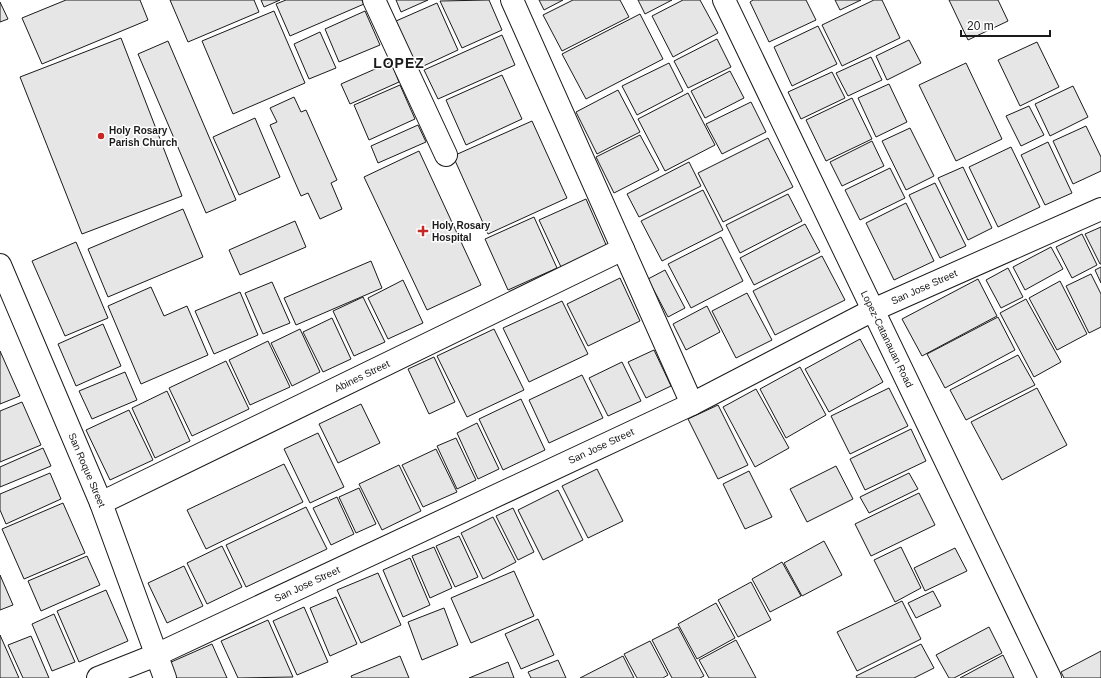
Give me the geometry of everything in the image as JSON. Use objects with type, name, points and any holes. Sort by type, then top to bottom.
[{"type":"street","points":[[374,0],[446,155]]},
{"type":"street","points":[[512,0],[624,248],[692,404]]},
{"type":"street","name":"Lopez-Catanauan Road","points":[[724,0],[1050,678]]},
{"type":"street","name":"San Jose Street","points":[[98,678],[156,655],[692,404],[873,310],[1101,209]]},
{"type":"street","name":"Abines Street","points":[[101,503],[624,248]]},
{"type":"street","name":"San Roque Street","points":[[0,265],[101,503],[165,678]]},
{"type":"building","points":[[66,0],[140,0],[148,20],[42,64],[22,18]]},
{"type":"building","points":[[170,0],[254,0],[259,12],[188,42]]},
{"type":"building","points":[[261,0],[280,0],[264,7]]},
{"type":"building","points":[[286,0],[362,0],[364,4],[290,36],[276,4]]},
{"type":"building","points":[[396,0],[428,0],[401,12]]},
{"type":"building","points":[[489,0],[502,30],[462,48],[440,1]]},
{"type":"building","points":[[539,0],[563,0],[544,10]]},
{"type":"building","points":[[573,0],[620,0],[629,17],[562,51],[543,15]]},
{"type":"building","points":[[638,0],[672,0],[645,14]]},
{"type":"building","points":[[683,0],[700,0],[718,33],[673,57],[652,16]]},
{"type":"building","points":[[753,0],[806,0],[816,20],[769,42],[750,2]]},
{"type":"building","points":[[835,0],[861,0],[840,10]]},
{"type":"building","points":[[874,0],[882,0],[900,38],[842,66],[822,25]]},
{"type":"building","points":[[949,0],[998,0],[1008,21],[968,40]]},
{"type":"building","points":[[0,2],[8,19],[0,22]]},
{"type":"building","points":[[437,3],[458,50],[417,69],[396,21]]},
{"type":"building","points":[[274,11],[305,83],[233,114],[202,41]]},
{"type":"building","points":[[365,11],[380,45],[339,62],[325,29]]},
{"type":"building","points":[[640,14],[663,59],[586,99],[562,54]]},
{"type":"building","points":[[818,26],[837,64],[792,86],[774,47]]},
{"type":"building","points":[[320,32],[336,68],[309,79],[294,44]]},
{"type":"building","points":[[502,35],[515,65],[438,99],[424,70]]},
{"type":"building","name":"Holy Rosary Parish Church","points":[[121,38],[182,196],[82,234],[20,77]]},
{"type":"building","points":[[717,39],[731,67],[688,88],[674,61]]},
{"type":"building","points":[[909,40],[921,63],[887,80],[876,56]]},
{"type":"building","points":[[168,41],[236,200],[206,213],[138,54]]},
{"type":"building","points":[[1037,42],[1059,87],[1020,106],[998,60]]},
{"type":"building","points":[[871,57],[882,80],[848,96],[836,73]]},
{"type":"building","points":[[391,62],[399,82],[350,104],[341,84]]},
{"type":"building","points":[[669,63],[683,91],[637,115],[622,86]]},
{"type":"building","points":[[966,63],[1002,139],[956,161],[919,85]]},
{"type":"building","points":[[730,71],[744,98],[705,118],[691,91]]},
{"type":"building","points":[[832,72],[845,98],[801,119],[788,92]]},
{"type":"building","points":[[502,75],[522,119],[466,145],[446,100]]},
{"type":"building","points":[[889,84],[907,122],[876,137],[858,98]]},
{"type":"building","points":[[400,85],[415,119],[369,140],[354,105]]},
{"type":"building","points":[[1073,86],[1088,117],[1050,136],[1035,104]]},
{"type":"building","points":[[618,90],[640,132],[597,154],[576,112]]},
{"type":"building","points":[[688,93],[715,145],[665,171],[638,119]]},
{"type":"building","points":[[294,97],[301,112],[306,110],[337,180],[331,183],[342,209],[320,219],[308,193],[301,196],[270,125],[277,122],[270,108]]},
{"type":"building","points":[[852,98],[872,139],[826,161],[806,120]]},
{"type":"building","points":[[751,102],[766,132],[722,154],[706,124]]},
{"type":"building","points":[[1029,106],[1044,135],[1021,146],[1006,116]]},
{"type":"building","points":[[255,118],[280,177],[239,195],[213,137]]},
{"type":"building","points":[[532,121],[567,198],[488,234],[453,156]]},
{"type":"building","points":[[418,125],[426,142],[378,163],[371,146]]},
{"type":"building","points":[[1086,126],[1101,157],[1101,171],[1073,184],[1053,141]]},
{"type":"building","points":[[910,128],[934,176],[906,190],[882,141]]},
{"type":"building","points":[[640,135],[659,170],[614,193],[596,157]]},
{"type":"building","points":[[768,138],[793,187],[723,222],[698,173]]},
{"type":"building","points":[[872,141],[884,166],[842,186],[830,162]]},
{"type":"building","points":[[1048,142],[1072,193],[1045,205],[1021,155]]},
{"type":"building","points":[[1011,147],[1040,207],[998,227],[969,167]]},
{"type":"building","name":"Holy Rosary Hospital","points":[[419,151],[481,285],[427,310],[364,177]]},
{"type":"building","points":[[689,162],[701,186],[639,217],[627,194]]},
{"type":"building","points":[[963,167],[992,228],[968,240],[938,178]]},
{"type":"building","points":[[890,168],[905,198],[860,220],[845,190]]},
{"type":"building","points":[[935,183],[966,246],[940,258],[909,195]]},
{"type":"building","points":[[703,190],[723,230],[662,261],[641,221]]},
{"type":"building","points":[[788,194],[802,221],[740,253],[726,225]]},
{"type":"building","points":[[586,199],[607,247],[561,267],[539,220]]},
{"type":"building","points":[[906,203],[934,261],[894,280],[866,223]]},
{"type":"building","points":[[183,209],[203,257],[108,297],[88,249]]},
{"type":"building","points":[[534,217],[557,268],[508,290],[485,239]]},
{"type":"building","points":[[295,221],[306,247],[240,275],[229,250]]},
{"type":"building","points":[[805,224],[820,252],[754,285],[740,258]]},
{"type":"building","points":[[1101,227],[1101,264],[1100,264],[1085,234]]},
{"type":"building","points":[[1082,234],[1097,265],[1072,278],[1056,247]]},
{"type":"building","points":[[721,237],[743,281],[691,308],[668,264]]},
{"type":"building","points":[[76,242],[108,318],[65,336],[32,261]]},
{"type":"building","points":[[1051,247],[1063,269],[1025,290],[1013,267]]},
{"type":"building","points":[[822,256],[845,300],[775,335],[753,291]]},
{"type":"building","points":[[371,261],[382,288],[296,325],[284,298]]},
{"type":"building","points":[[1101,267],[1101,283],[1095,270]]},
{"type":"building","points":[[1008,268],[1023,297],[1001,308],[986,280]]},
{"type":"building","points":[[665,270],[685,308],[668,317],[648,279]]},
{"type":"building","points":[[1091,274],[1101,294],[1101,327],[1089,333],[1066,286]]},
{"type":"building","points":[[620,278],[640,321],[588,346],[567,304]]},
{"type":"building","points":[[978,279],[997,316],[922,356],[902,319]]},
{"type":"building","points":[[403,280],[423,323],[388,339],[368,298]]},
{"type":"building","points":[[1060,281],[1087,334],[1057,350],[1029,298]]},
{"type":"building","points":[[272,282],[290,323],[263,334],[245,293]]},
{"type":"building","points":[[151,287],[164,316],[187,306],[208,355],[141,384],[108,306]]},
{"type":"building","points":[[240,292],[258,335],[214,354],[195,311]]},
{"type":"building","points":[[747,293],[772,340],[736,358],[712,311]]},
{"type":"building","points":[[363,297],[385,342],[354,356],[333,311]]},
{"type":"building","points":[[1026,299],[1061,362],[1034,377],[1000,313]]},
{"type":"building","points":[[562,301],[588,354],[529,382],[503,328]]},
{"type":"building","points":[[707,306],[720,332],[686,350],[673,324]]},
{"type":"building","points":[[998,317],[1015,350],[945,388],[927,354]]},
{"type":"building","points":[[332,318],[351,359],[323,372],[303,332]]},
{"type":"building","points":[[103,324],[121,366],[76,386],[58,344]]},
{"type":"building","points":[[300,329],[320,372],[292,386],[271,343]]},
{"type":"building","points":[[494,329],[524,390],[467,417],[437,356]]},
{"type":"building","points":[[860,339],[883,382],[829,412],[805,369]]},
{"type":"building","points":[[268,341],[290,387],[250,405],[229,360]]},
{"type":"building","points":[[654,350],[671,386],[646,398],[628,362]]},
{"type":"building","points":[[0,351],[20,396],[0,404]]},
{"type":"building","points":[[1018,355],[1035,385],[966,420],[950,390]]},
{"type":"building","points":[[434,357],[455,402],[429,414],[408,369]]},
{"type":"building","points":[[226,361],[249,409],[192,436],[169,388]]},
{"type":"building","points":[[622,362],[641,401],[608,416],[589,378]]},
{"type":"building","points":[[800,367],[826,415],[786,438],[760,389]]},
{"type":"building","points":[[125,372],[137,400],[92,419],[79,391]]},
{"type":"building","points":[[582,375],[603,418],[549,443],[529,400]]},
{"type":"building","points":[[889,388],[908,426],[850,454],[831,416]]},
{"type":"building","points":[[1037,388],[1067,445],[1002,480],[971,422]]},
{"type":"building","points":[[756,389],[789,448],[755,467],[723,407]]},
{"type":"building","points":[[167,391],[190,441],[155,458],[132,408]]},
{"type":"building","points":[[521,399],[545,450],[503,470],[479,419]]},
{"type":"building","points":[[22,402],[41,445],[0,462],[0,411]]},
{"type":"building","points":[[361,404],[380,443],[338,463],[319,424]]},
{"type":"building","points":[[718,405],[748,465],[718,479],[688,419]]},
{"type":"building","points":[[129,410],[153,460],[110,480],[86,430]]},
{"type":"building","points":[[477,423],[499,469],[478,479],[457,433]]},
{"type":"building","points":[[911,429],[926,461],[865,490],[850,459]]},
{"type":"building","points":[[318,433],[344,487],[310,503],[284,449]]},
{"type":"building","points":[[456,438],[476,480],[457,489],[437,446]]},
{"type":"building","points":[[43,448],[51,466],[0,487],[0,467]]},
{"type":"building","points":[[436,449],[457,492],[423,507],[402,465]]},
{"type":"building","points":[[284,464],[303,502],[206,549],[187,510]]},
{"type":"building","points":[[399,465],[421,511],[382,530],[359,484]]},
{"type":"building","points":[[836,466],[853,499],[807,522],[790,489]]},
{"type":"building","points":[[597,469],[623,521],[588,538],[562,486]]},
{"type":"building","points":[[749,471],[772,517],[745,529],[723,484]]},
{"type":"building","points":[[50,473],[61,499],[6,524],[0,510],[0,494]]},
{"type":"building","points":[[909,473],[918,489],[869,513],[860,497]]},
{"type":"building","points":[[359,488],[376,524],[356,533],[339,497]]},
{"type":"building","points":[[558,490],[583,540],[543,560],[518,510]]},
{"type":"building","points":[[919,493],[935,525],[871,556],[855,524]]},
{"type":"building","points":[[337,497],[354,534],[331,545],[313,508]]},
{"type":"building","points":[[63,503],[85,553],[24,579],[2,529]]},
{"type":"building","points":[[306,507],[327,549],[246,587],[226,545]]},
{"type":"building","points":[[513,508],[534,552],[518,560],[496,516]]},
{"type":"building","points":[[493,517],[516,562],[483,579],[461,533]]},
{"type":"building","points":[[459,536],[478,577],[455,587],[436,546]]},
{"type":"building","points":[[824,541],[842,575],[802,596],[784,563]]},
{"type":"building","points":[[222,546],[242,587],[207,604],[187,563]]},
{"type":"building","points":[[434,547],[452,588],[430,598],[412,556]]},
{"type":"building","points":[[901,547],[921,588],[895,602],[874,560]]},
{"type":"building","points":[[955,548],[967,571],[925,591],[914,568]]},
{"type":"building","points":[[87,556],[100,585],[41,611],[28,581]]},
{"type":"building","points":[[410,558],[430,605],[403,617],[383,570]]},
{"type":"building","points":[[782,562],[801,596],[770,612],[752,579]]},
{"type":"building","points":[[184,566],[203,606],[167,623],[148,583]]},
{"type":"building","points":[[514,571],[534,616],[471,643],[451,598]]},
{"type":"building","points":[[378,573],[401,625],[361,643],[337,590]]},
{"type":"building","points":[[0,575],[13,605],[0,610]]},
{"type":"building","points":[[751,582],[771,620],[738,637],[718,600]]},
{"type":"building","points":[[106,590],[128,641],[79,662],[57,611]]},
{"type":"building","points":[[933,591],[941,606],[916,618],[908,603]]},
{"type":"building","points":[[336,597],[357,644],[330,656],[310,608]]},
{"type":"building","points":[[902,601],[921,639],[857,671],[837,632]]},
{"type":"building","points":[[716,603],[735,638],[697,659],[678,624]]},
{"type":"building","points":[[304,607],[328,662],[297,675],[273,621]]},
{"type":"building","points":[[444,608],[458,645],[422,660],[408,622]]},
{"type":"building","points":[[54,614],[75,662],[52,671],[32,624]]},
{"type":"building","points":[[538,619],[554,655],[521,669],[505,634]]},
{"type":"building","points":[[268,620],[293,677],[238,678],[221,641]]},
{"type":"building","points":[[678,627],[704,676],[700,678],[672,678],[652,640]]},
{"type":"building","points":[[989,627],[1002,653],[954,678],[949,678],[936,655]]},
{"type":"building","points":[[0,635],[19,678],[0,678]]},
{"type":"building","points":[[31,636],[49,678],[23,678],[8,645]]},
{"type":"building","points":[[736,640],[756,678],[709,678],[699,660]]},
{"type":"building","points":[[650,641],[668,675],[663,678],[637,678],[624,654]]},
{"type":"building","points":[[212,644],[227,678],[176,678],[169,663]]},
{"type":"building","points":[[921,644],[934,668],[914,678],[857,678],[856,676]]},
{"type":"building","points":[[1101,651],[1101,678],[1064,678],[1061,672]]},
{"type":"building","points":[[1003,655],[1014,678],[960,678]]},
{"type":"building","points":[[400,656],[409,678],[352,678],[351,676]]},
{"type":"building","points":[[623,656],[634,678],[580,678]]},
{"type":"building","points":[[558,660],[566,678],[531,678],[528,672]]},
{"type":"building","points":[[508,662],[514,678],[469,678]]},
{"type":"place","name":"Holy Rosary Parish Church","points":[[101,136]]},
{"type":"place","name":"Holy Rosary Hospital","points":[[423,231]]},
{"type":"district","name":"LOPEZ","points":[[399,63]]}]
